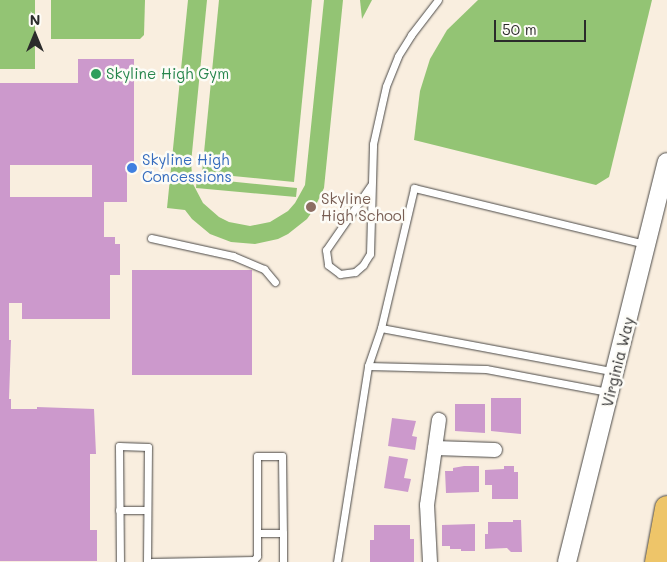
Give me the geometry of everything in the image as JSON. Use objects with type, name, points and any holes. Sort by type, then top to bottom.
[{"type":"highway","points":[[657,562],[667,508]]},
{"type":"street","name":"Virginia Way","points":[[567,562],[648,245],[667,162]]},
{"type":"street","points":[[430,562],[427,505],[439,420]]},
{"type":"street","points":[[435,448],[495,450]]},
{"type":"lane","points":[[371,185],[326,250],[328,265],[340,274],[355,272],[364,265],[370,254],[372,237],[371,185],[373,144],[386,86],[398,56],[438,0]]},
{"type":"lane","points":[[337,562],[368,366],[382,328],[414,188],[648,245]]},
{"type":"lane","points":[[151,238],[233,256],[264,269],[275,282]]},
{"type":"lane","points":[[382,328],[616,372]]},
{"type":"lane","points":[[368,366],[486,369],[610,392]]},
{"type":"lane","points":[[120,562],[119,446],[148,447],[147,562]]},
{"type":"lane","points":[[152,562],[254,560],[257,556],[257,456],[282,456],[283,562]]},
{"type":"lane","points":[[120,510],[147,510]]},
{"type":"lane","points":[[257,533],[283,532]]},
{"type":"green space","points":[[0,0],[35,0],[35,69],[0,69]]},
{"type":"green space","points":[[51,0],[145,0],[144,35],[140,39],[51,39]]},
{"type":"green space","points":[[188,0],[207,0],[191,163],[193,184],[203,203],[219,217],[229,222],[250,226],[270,222],[288,211],[305,185],[324,0],[343,0],[324,188],[307,219],[288,234],[278,239],[255,244],[231,242],[210,234],[192,219],[185,210],[167,208]]},
{"type":"green space","points":[[219,0],[312,0],[294,182],[202,173]]},
{"type":"green space","points":[[360,0],[372,0],[362,19]]},
{"type":"green space","points":[[478,0],[652,0],[609,177],[596,185],[414,140],[420,91],[430,59],[447,30]]},
{"type":"green space","points":[[197,178],[297,188],[296,197],[196,188]]},
{"type":"building","points":[[78,59],[134,59],[134,165],[127,165],[127,202],[104,202],[104,237],[115,237],[115,244],[120,244],[120,275],[110,275],[110,319],[22,319],[22,303],[9,303],[9,340],[11,340],[9,399],[11,399],[11,409],[37,409],[37,407],[94,409],[96,454],[90,454],[90,530],[97,530],[97,561],[0,561],[0,83],[78,83]],"holes":[[[10,165],[92,165],[92,197],[10,197]]]},
{"type":"building","points":[[132,270],[252,270],[252,375],[132,375]]},
{"type":"building","points":[[491,398],[521,398],[521,434],[491,431]]},
{"type":"building","points":[[455,404],[485,404],[485,433],[455,431]]},
{"type":"building","points":[[392,418],[416,421],[412,436],[417,437],[415,450],[388,446]]},
{"type":"building","points":[[389,456],[408,459],[404,478],[411,479],[408,492],[384,488]]},
{"type":"building","points":[[479,466],[479,492],[446,493],[445,471],[453,471],[453,468]]},
{"type":"building","points":[[504,466],[514,466],[514,472],[518,472],[518,499],[492,499],[492,485],[485,485],[485,470],[504,469]]},
{"type":"building","points":[[513,520],[521,520],[522,552],[511,552],[507,548],[485,549],[485,534],[488,534],[488,522],[513,522]]},
{"type":"building","points":[[475,524],[475,551],[461,551],[461,549],[450,549],[450,546],[442,546],[442,525]]},
{"type":"building","points":[[374,525],[410,525],[410,539],[414,539],[414,562],[370,562],[370,540],[374,540]]},
{"type":"place","name":"Skyline High Gym","points":[[96,74]]},
{"type":"place","name":"Skyline High Concessions","points":[[132,168]]},
{"type":"place","name":"Skyline High School","points":[[311,207]]}]
